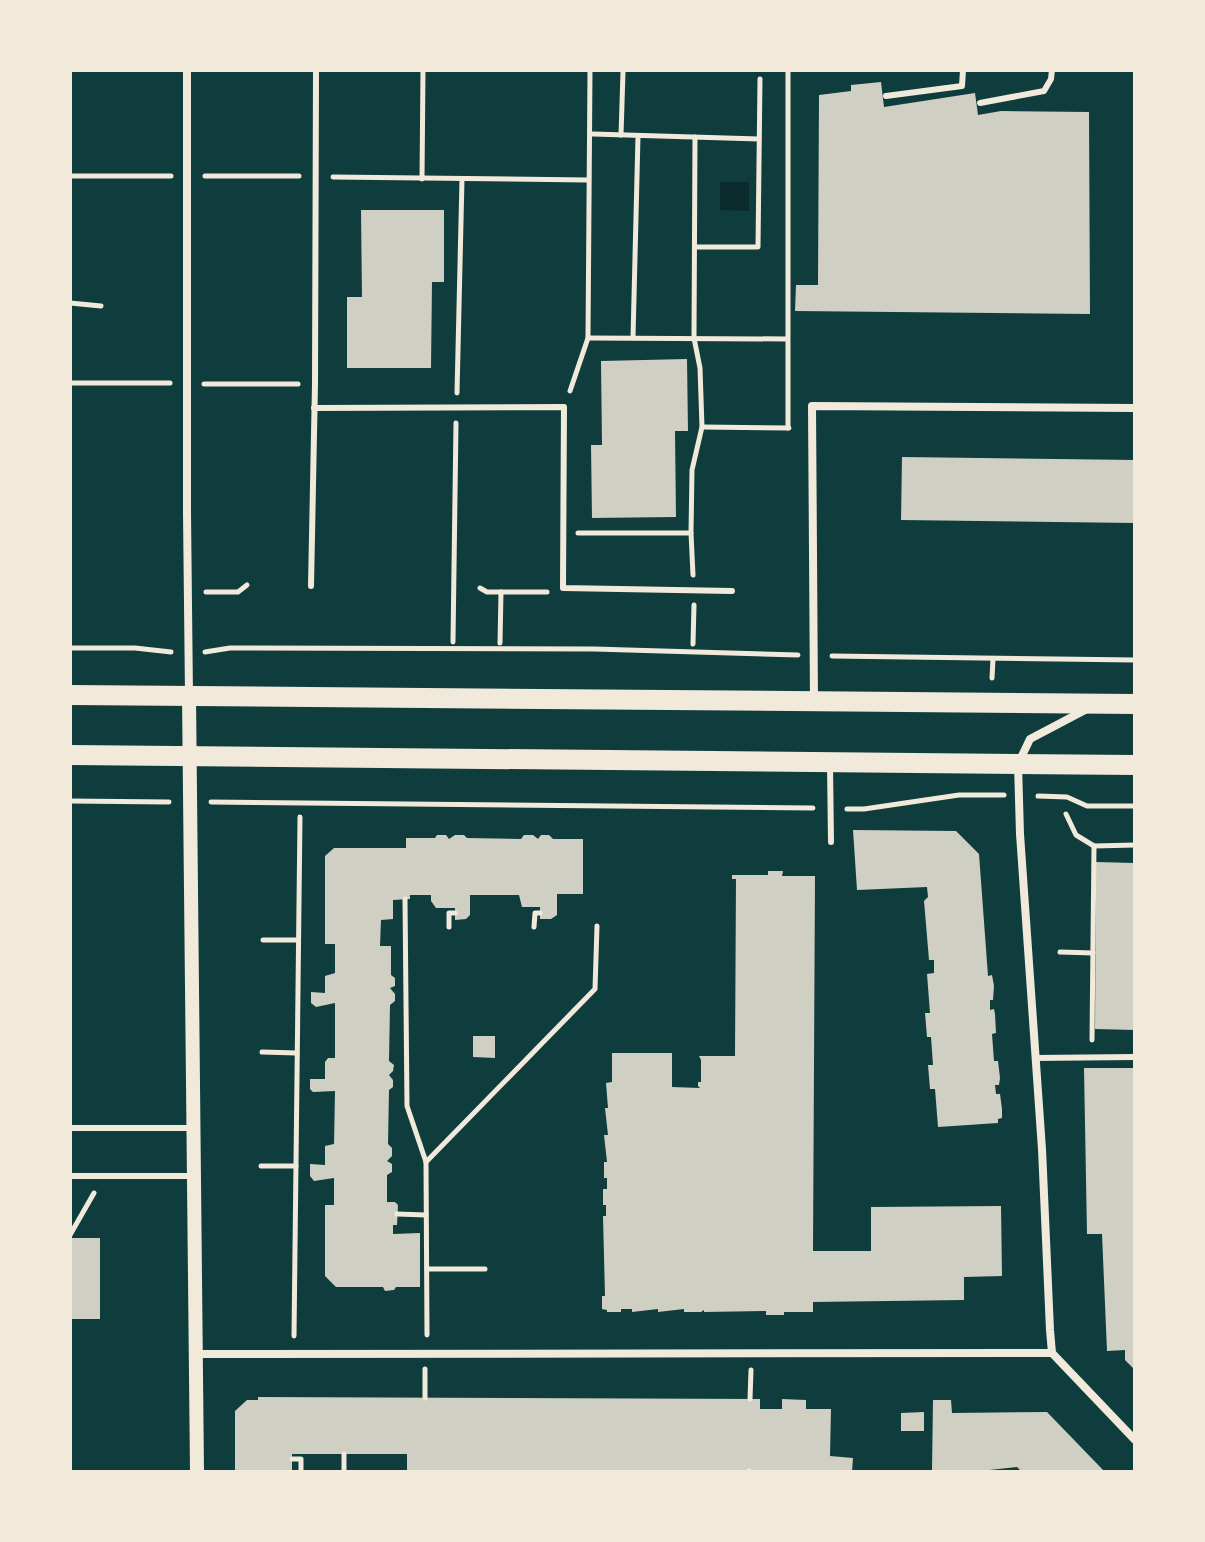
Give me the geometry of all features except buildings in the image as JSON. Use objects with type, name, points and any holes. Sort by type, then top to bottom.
[{"type":"main road","points":[[70,695],[1135,704]]},
{"type":"main road","points":[[70,755],[1135,765]]},
{"type":"street","points":[[187,70],[188,591],[197,1472]]},
{"type":"street","points":[[814,701],[812,406],[1135,408]]},
{"type":"street","points":[[1098,704],[1030,739],[1018,764],[1020,834],[1052,1353],[1134,1436]]},
{"type":"street","points":[[197,1354],[1052,1353]]},
{"type":"lane","points":[[311,586],[316,70]]},
{"type":"lane","points":[[886,96],[962,86],[963,70]]},
{"type":"lane","points":[[980,103],[1044,91],[1052,70]]},
{"type":"lane","points":[[314,408],[564,407],[563,588],[732,591]]},
{"type":"lane","points":[[830,762],[831,842]]},
{"type":"lane","points":[[1035,1058],[1135,1057]]},
{"type":"lane","points":[[70,1128],[194,1128]]},
{"type":"lane","points":[[70,1176],[195,1176]]},
{"type":"path","points":[[422,179],[423,70]]},
{"type":"path","points":[[788,70],[788,428]]},
{"type":"path","points":[[564,407],[588,338],[590,71]]},
{"type":"path","points":[[621,135],[623,72]]},
{"type":"path","points":[[695,247],[758,247],[760,79]]},
{"type":"path","points":[[593,134],[759,139]]},
{"type":"path","points":[[633,338],[638,136]]},
{"type":"path","points":[[564,533],[691,533],[692,470],[702,427],[700,368],[694,338],[695,137]]},
{"type":"path","points":[[70,303],[101,306]]},
{"type":"path","points":[[588,338],[788,339]]},
{"type":"path","points":[[70,383],[315,384]]},
{"type":"path","points":[[702,427],[812,428]]},
{"type":"path","points":[[188,591],[238,592],[247,585]]},
{"type":"path","points":[[480,588],[487,592],[551,592],[563,588]]},
{"type":"path","points":[[500,643],[501,592]]},
{"type":"path","points":[[276,649],[594,649],[815,656],[1135,660]]},
{"type":"path","points":[[992,677],[993,659]]},
{"type":"path","points":[[212,802],[864,809],[959,795]]},
{"type":"path","points":[[1045,796],[1067,797],[1087,806],[1135,806]]},
{"type":"path","points":[[70,801],[164,802]]},
{"type":"path","points":[[1066,814],[1076,835],[1094,846],[1135,845]]},
{"type":"path","points":[[294,1353],[300,817]]},
{"type":"path","points":[[1092,1057],[1094,846]]},
{"type":"path","points":[[405,899],[407,1106],[426,1162],[427,1353]]},
{"type":"path","points":[[449,927],[449,913],[455,913]]},
{"type":"path","points":[[534,927],[535,913],[540,913]]},
{"type":"path","points":[[426,1162],[595,989],[597,926]]},
{"type":"path","points":[[263,940],[299,940]]},
{"type":"path","points":[[1060,952],[1093,953]]},
{"type":"path","points":[[262,1052],[297,1053]]},
{"type":"path","points":[[261,1166],[296,1166]]},
{"type":"path","points":[[70,1235],[94,1197]]},
{"type":"path","points":[[397,1214],[426,1215]]},
{"type":"path","points":[[428,1269],[485,1269]]},
{"type":"path","points":[[750,1399],[751,1353]]},
{"type":"path","points":[[344,1454],[344,1472]]},
{"type":"path","points":[[292,1459],[301,1459],[301,1472]]},
{"type":"water","points":[[720,182],[749,182],[749,211],[720,210]]}]
